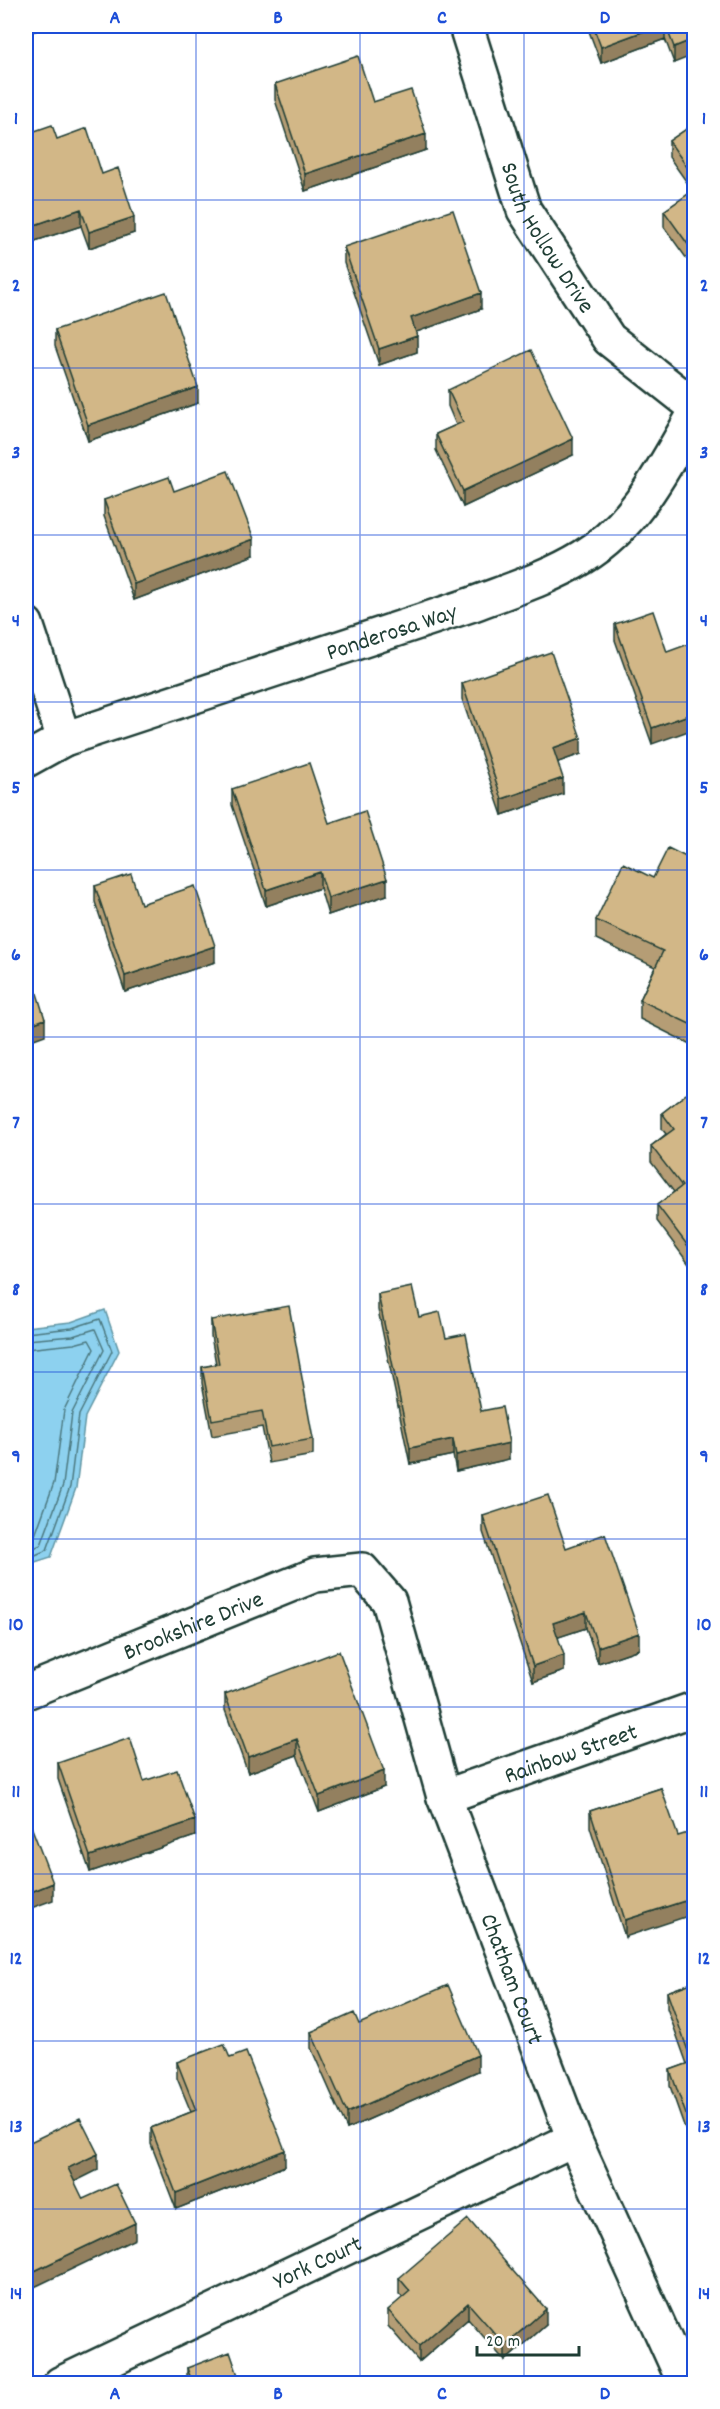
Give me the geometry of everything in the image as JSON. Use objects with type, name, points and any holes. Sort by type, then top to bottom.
[{"type":"street","name":"South Hollow Drive","points":[[466,26],[524,210],[609,339],[694,406]]},
{"type":"street","name":"Ponderosa Way","points":[[26,760],[64,739],[473,603],[532,581],[583,557],[619,528],[650,491],[694,415]]},
{"type":"street","points":[[26,624],[64,739]]},
{"type":"street","name":"Brookshire Drive","points":[[26,1692],[315,1575],[362,1570]]},
{"type":"street","name":"Chatham Court","points":[[362,1570],[389,1601],[444,1797],[574,2139],[685,2384]]},
{"type":"street","name":"Rainbow Street","points":[[444,1797],[694,1708]]},
{"type":"street","name":"York Court","points":[[60,2384],[574,2139]]},
{"type":"water","points":[[105,1310],[119,1351],[85,1417],[76,1488],[51,1557],[26,1565],[26,1327],[71,1322]]},
{"type":"building","points":[[593,26],[658,26],[601,47]]},
{"type":"building","points":[[666,26],[694,26],[694,39],[674,47]]},
{"type":"building","points":[[358,56],[373,102],[411,90],[426,134],[305,174],[275,84]]},
{"type":"building","points":[[694,124],[694,177],[669,141]]},
{"type":"building","points":[[52,125],[57,139],[87,128],[102,174],[118,168],[134,217],[89,232],[81,209],[26,228],[26,134]]},
{"type":"building","points":[[694,190],[694,248],[692,250],[664,211]]},
{"type":"building","points":[[453,210],[481,293],[411,318],[417,336],[379,349],[344,247]]},
{"type":"building","points":[[166,292],[198,387],[88,425],[55,330]]},
{"type":"building","points":[[531,350],[573,439],[463,491],[436,434],[463,422],[448,390]]},
{"type":"building","points":[[228,471],[254,539],[134,584],[104,500],[169,477],[174,491]]},
{"type":"building","points":[[653,611],[667,652],[694,642],[694,713],[652,728],[615,624]]},
{"type":"building","points":[[551,652],[581,738],[553,748],[563,778],[502,799],[462,683]]},
{"type":"building","points":[[309,763],[329,823],[365,811],[387,879],[328,898],[320,872],[266,890],[232,789]]},
{"type":"building","points":[[668,848],[694,861],[694,1026],[640,1000],[663,951],[596,920],[623,863],[653,878]]},
{"type":"building","points":[[131,874],[141,904],[195,886],[215,946],[125,976],[95,886]]},
{"type":"building","points":[[26,958],[45,1019],[26,1026]]},
{"type":"building","points":[[694,1088],[694,1254],[657,1205],[682,1186],[651,1146],[674,1129],[662,1113]]},
{"type":"building","points":[[412,1287],[419,1317],[440,1312],[446,1338],[466,1334],[481,1411],[502,1407],[509,1443],[456,1455],[453,1439],[410,1448],[378,1294]]},
{"type":"building","points":[[289,1306],[313,1439],[269,1447],[262,1411],[212,1420],[202,1367],[219,1364],[211,1320]]},
{"type":"building","points":[[548,1495],[566,1548],[605,1534],[639,1633],[598,1647],[586,1612],[553,1623],[564,1655],[533,1666],[483,1516]]},
{"type":"building","points":[[339,1651],[384,1771],[319,1796],[297,1739],[248,1757],[225,1694]]},
{"type":"building","points":[[130,1738],[144,1781],[177,1770],[195,1820],[90,1856],[58,1763]]},
{"type":"building","points":[[661,1788],[678,1836],[694,1831],[694,1898],[625,1920],[590,1811]]},
{"type":"building","points":[[26,1813],[53,1883],[26,1894]]},
{"type":"building","points":[[694,1982],[694,2118],[688,2120],[670,2070],[692,2062],[667,1992]]},
{"type":"building","points":[[448,1985],[478,2055],[347,2113],[311,2032],[354,2013],[359,2024]]},
{"type":"building","points":[[224,2044],[230,2058],[246,2052],[285,2150],[176,2193],[151,2128],[196,2110],[177,2062]]},
{"type":"building","points":[[80,2118],[98,2154],[68,2168],[83,2199],[116,2184],[135,2223],[26,2275],[26,2144]]},
{"type":"building","points":[[468,2219],[546,2309],[505,2345],[468,2303],[419,2346],[388,2310],[410,2291],[399,2278]]},
{"type":"building","points":[[230,2352],[241,2384],[193,2384],[187,2368]]}]
